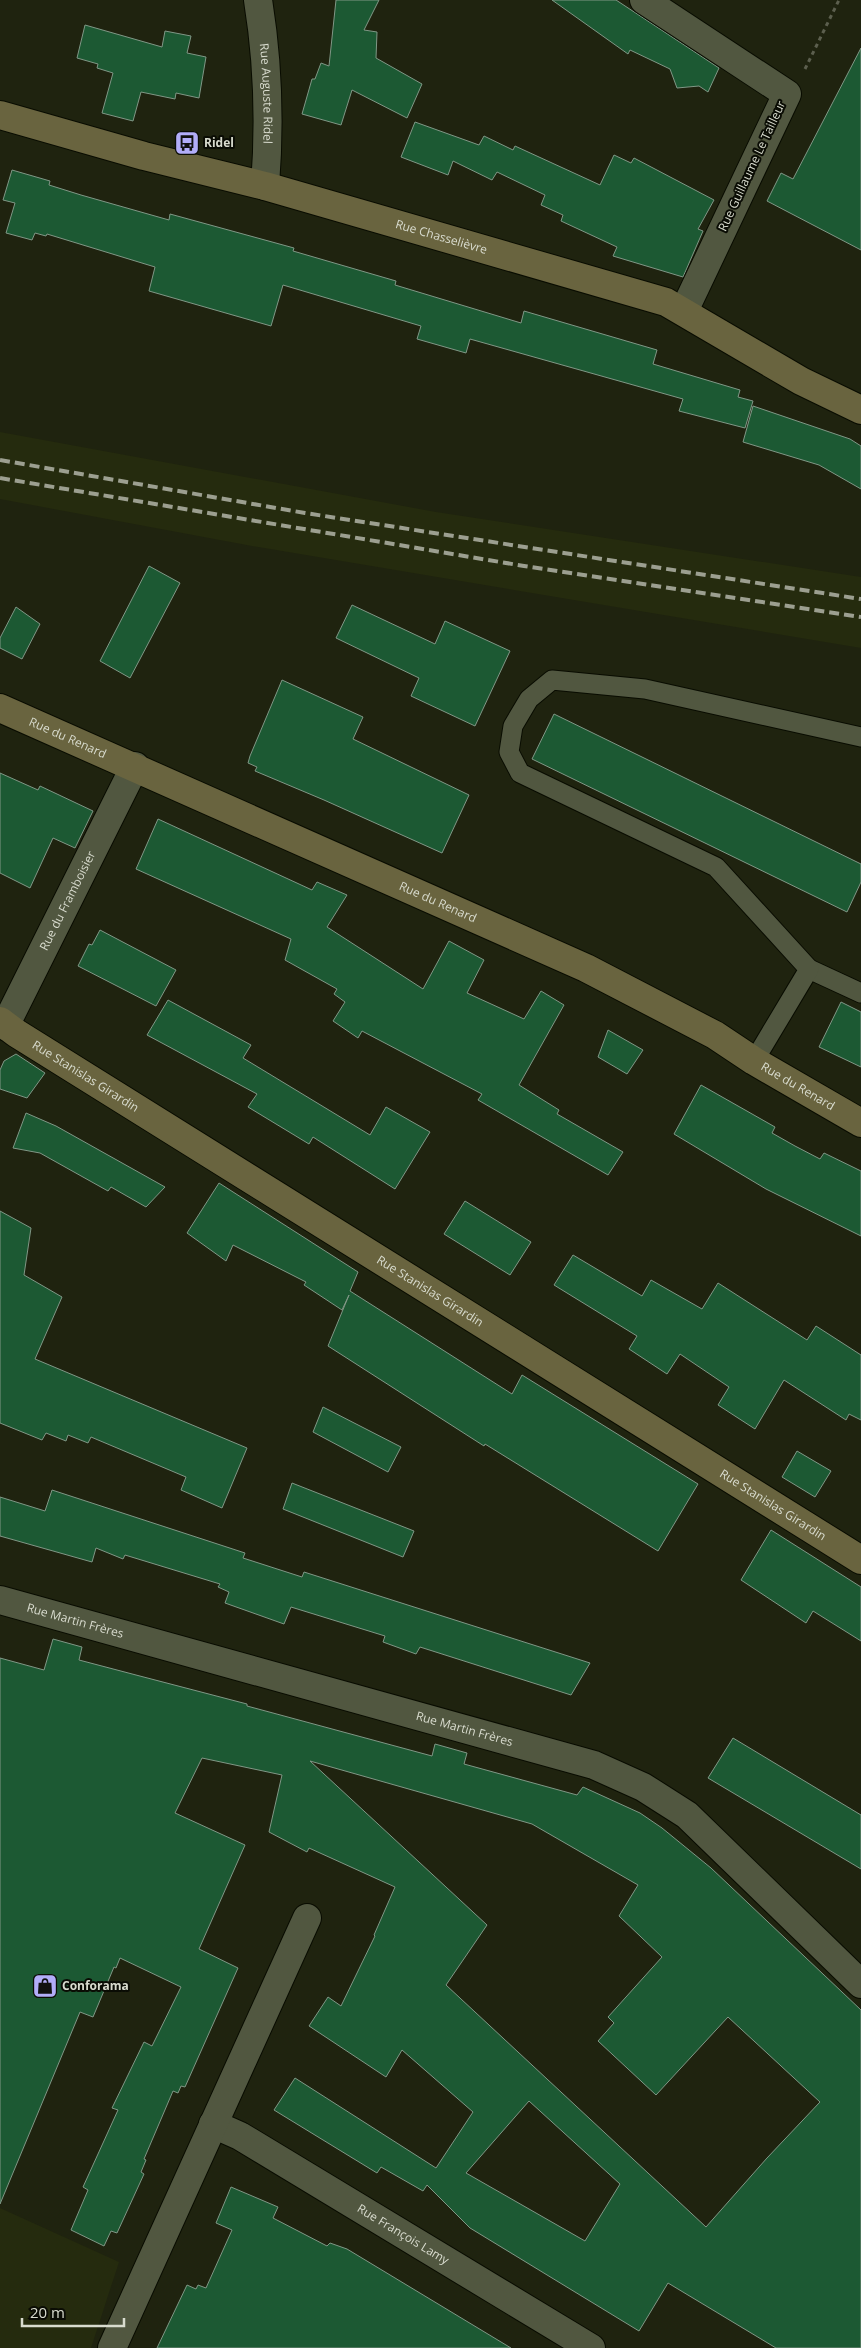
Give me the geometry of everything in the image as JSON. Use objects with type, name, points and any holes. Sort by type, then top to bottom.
[{"type":"street","name":"Rue Auguste Ridel","points":[[258,0],[266,58],[268,91],[265,186]]},
{"type":"street","name":"Rue Guillaume Le Tailleur","points":[[644,0],[786,94],[684,311]]},
{"type":"street","name":"Rue Chasselièvre","points":[[0,115],[144,156],[265,186],[657,300],[684,311],[801,381],[861,410]]},
{"type":"street","name":"Rue du Renard","points":[[0,708],[135,766],[586,968],[715,1035],[754,1061],[861,1123]]},
{"type":"street","name":"Rue du Framboisier","points":[[2,1027],[135,766]]},
{"type":"street","name":"Rue Stanislas Girardin","points":[[2,1027],[861,1560]]},
{"type":"street","name":"Rue Martin Frères","points":[[0,1600],[594,1765],[643,1787],[687,1814],[861,1984]]},
{"type":"street","points":[[112,2348],[307,1918]]},
{"type":"street","name":"Rue François Lamy","points":[[213,2124],[240,2136],[591,2348]]},
{"type":"lane","points":[[861,737],[645,689],[552,680],[529,698],[513,726],[509,752],[520,773],[716,867],[809,969],[861,993]]},
{"type":"lane","points":[[754,1061],[809,969]]},
{"type":"path","points":[[806,66],[839,0]]},
{"type":"shaded area","points":[[0,432],[436,512],[861,577],[861,648],[252,546],[0,499]]},
{"type":"shaded area","points":[[0,2208],[119,2262],[91,2348],[0,2348]]},
{"type":"building","points":[[336,0],[379,0],[364,30],[377,32],[376,58],[422,84],[407,118],[352,90],[341,125],[302,114],[312,79],[315,79],[321,63],[329,66]]},
{"type":"building","points":[[552,0],[616,0],[719,68],[708,92],[699,86],[677,88],[670,69],[630,50],[628,54]]},
{"type":"building","points":[[85,25],[162,47],[165,31],[191,36],[187,53],[206,57],[199,98],[176,93],[175,99],[141,92],[133,121],[102,113],[113,73],[97,68],[98,64],[77,58]]},
{"type":"building","points":[[861,48],[861,250],[767,201],[781,173],[793,179]]},
{"type":"building","points":[[415,122],[479,145],[484,136],[513,150],[515,146],[600,185],[614,155],[631,163],[634,158],[714,200],[698,229],[703,231],[683,277],[613,256],[617,247],[561,221],[563,215],[541,205],[545,195],[497,172],[492,180],[453,161],[448,175],[401,157]]},
{"type":"building","points":[[12,170],[50,181],[49,185],[169,220],[170,214],[294,248],[293,251],[396,281],[395,285],[521,323],[524,311],[657,350],[653,364],[740,390],[738,397],[753,401],[745,428],[679,411],[683,399],[470,339],[466,353],[417,339],[421,326],[283,285],[271,326],[149,291],[155,267],[47,234],[46,236],[35,233],[32,240],[6,233],[15,203],[3,200]]},
{"type":"building","points":[[753,406],[850,439],[861,446],[861,489],[819,465],[743,442]]},
{"type":"building","points":[[149,566],[180,583],[130,678],[100,661]]},
{"type":"building","points":[[352,605],[435,644],[445,621],[510,651],[475,726],[411,696],[419,678],[336,638]]},
{"type":"building","points":[[16,607],[40,624],[22,659],[0,648],[0,638]]},
{"type":"building","points":[[282,680],[363,717],[353,739],[469,795],[442,853],[255,771],[257,767],[248,763],[250,756]]},
{"type":"building","points":[[554,714],[861,864],[861,882],[847,912],[532,759]]},
{"type":"building","points":[[0,773],[38,790],[40,786],[93,811],[75,848],[53,838],[30,888],[0,873]]},
{"type":"building","points":[[158,819],[312,890],[317,882],[347,895],[327,927],[423,989],[449,941],[484,960],[467,993],[524,1019],[541,991],[564,1005],[519,1085],[559,1110],[557,1114],[623,1152],[608,1175],[478,1100],[482,1094],[362,1031],[358,1038],[333,1021],[345,1002],[334,994],[337,989],[285,960],[291,939],[136,869]]},
{"type":"building","points":[[100,930],[176,970],[156,1006],[78,966],[89,944],[92,945]]},
{"type":"building","points":[[168,1000],[251,1045],[243,1058],[370,1135],[386,1107],[430,1132],[395,1189],[313,1137],[309,1144],[248,1107],[257,1094],[147,1035]]},
{"type":"building","points":[[841,1002],[861,1012],[861,1067],[819,1047]]},
{"type":"building","points":[[608,1030],[643,1050],[627,1074],[598,1057]]},
{"type":"building","points":[[16,1054],[45,1073],[27,1098],[0,1089],[0,1070],[4,1061]]},
{"type":"building","points":[[701,1085],[775,1127],[772,1133],[795,1146],[820,1159],[824,1153],[861,1171],[861,1236],[766,1189],[674,1134]]},
{"type":"building","points":[[26,1113],[56,1126],[165,1187],[146,1207],[111,1187],[108,1191],[40,1153],[13,1148]]},
{"type":"building","points":[[219,1183],[358,1272],[350,1291],[512,1394],[522,1375],[698,1484],[658,1551],[485,1444],[484,1446],[328,1346],[349,1295],[342,1310],[304,1285],[306,1282],[233,1245],[226,1261],[187,1233]]},
{"type":"building","points":[[465,1201],[531,1242],[510,1275],[444,1234]]},
{"type":"building","points":[[0,1211],[31,1228],[24,1275],[62,1297],[35,1359],[247,1448],[222,1508],[181,1490],[186,1477],[91,1437],[88,1443],[68,1435],[66,1441],[46,1433],[42,1440],[0,1423]]},
{"type":"building","points":[[573,1255],[642,1296],[651,1280],[702,1309],[718,1283],[807,1340],[816,1326],[861,1355],[861,1420],[849,1414],[846,1420],[784,1380],[755,1429],[718,1405],[729,1387],[680,1354],[667,1374],[629,1349],[637,1336],[554,1285]]},
{"type":"building","points":[[323,1407],[401,1447],[388,1472],[313,1432]]},
{"type":"building","points":[[797,1451],[831,1471],[815,1497],[782,1477]]},
{"type":"building","points":[[292,1483],[414,1531],[403,1557],[283,1509]]},
{"type":"building","points":[[52,1490],[245,1553],[243,1558],[302,1577],[304,1572],[590,1663],[571,1695],[420,1647],[416,1654],[383,1642],[385,1636],[291,1607],[284,1624],[225,1603],[229,1592],[218,1587],[220,1584],[125,1555],[123,1559],[96,1548],[92,1562],[0,1536],[0,1497],[45,1511]]},
{"type":"building","points":[[771,1530],[861,1587],[861,1641],[813,1611],[806,1623],[741,1580]]},
{"type":"building","points":[[53,1639],[82,1647],[79,1660],[247,1704],[247,1706],[432,1756],[435,1744],[467,1753],[464,1764],[577,1795],[583,1787],[640,1813],[662,1828],[711,1868],[861,2010],[861,2348],[776,2348],[668,2283],[639,2331],[470,2228],[427,2185],[423,2191],[381,2167],[377,2173],[274,2110],[295,2078],[436,2168],[473,2112],[402,2050],[386,2077],[309,2026],[328,1997],[341,2006],[375,1936],[395,1887],[309,1848],[307,1852],[269,1832],[282,1775],[202,1758],[175,1813],[245,1845],[199,1949],[238,1968],[185,2087],[181,2086],[178,2093],[173,2091],[144,2159],[146,2160],[141,2172],[144,2174],[117,2233],[111,2231],[104,2246],[71,2230],[88,2190],[83,2187],[118,2110],[112,2108],[144,2042],[152,2046],[181,1987],[120,1958],[116,1968],[114,1967],[93,2017],[80,2012],[0,2204],[0,1658],[44,1670]],"holes":[[[310,1761],[532,1824],[638,1885],[619,1916],[662,1957],[608,2017],[614,2023],[598,2041],[656,2095],[728,2017],[820,2102],[706,2227],[446,1985],[487,1925]],[[529,2101],[620,2184],[585,2241],[466,2173]]]},
{"type":"building","points":[[733,1738],[861,1815],[861,1869],[708,1778]]},
{"type":"building","points":[[231,2187],[278,2207],[273,2218],[327,2246],[330,2243],[347,2249],[511,2348],[157,2348],[187,2285],[196,2289],[198,2285],[206,2288],[232,2230],[216,2223]]},
{"type":"railway","points":[[0,460],[305,513],[861,599]]},
{"type":"railway","points":[[0,478],[524,566],[861,617]]},
{"type":"place","name":"Ridel","points":[[187,143]]},
{"type":"place","name":"Conforama","points":[[45,1986]]}]
